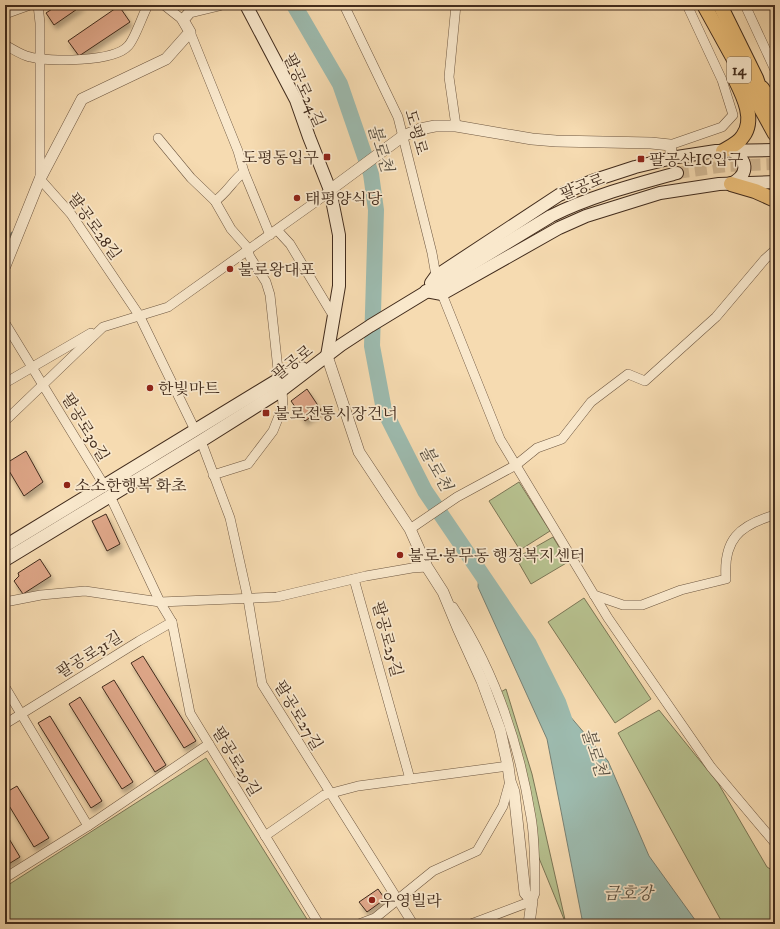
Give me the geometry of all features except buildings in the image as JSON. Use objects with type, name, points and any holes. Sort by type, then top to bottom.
[{"type":"highway","name":"14","points":[[704,5],[775,134]]},
{"type":"highway","name":"14","points":[[720,5],[756,78],[775,128]]},
{"type":"highway","points":[[728,151],[743,137],[747,129],[748,120],[742,93],[732,73],[730,52]]},
{"type":"highway","points":[[756,78],[775,108]]},
{"type":"highway","points":[[731,184],[755,191],[775,200]]},
{"type":"main road","name":"팔공로24길","points":[[246,5],[296,100],[309,137],[333,187],[339,235],[339,286],[327,356]]},
{"type":"main road","points":[[775,150],[728,151],[672,158],[635,167],[592,181],[559,195],[436,276],[426,291],[442,294],[559,228],[586,216],[660,193],[719,184],[775,182]]},
{"type":"main road","points":[[728,151],[740,156],[745,168],[744,173],[738,180],[731,184]]},
{"type":"main road","name":"팔공로","points":[[5,546],[195,430],[281,384],[327,356],[426,291],[551,216],[572,205],[597,196],[677,173]]},
{"type":"main road","name":"팔공로","points":[[5,560],[201,441],[281,384]]},
{"type":"street","points":[[5,14],[30,5]]},
{"type":"street","points":[[38,5],[40,23],[40,180]]},
{"type":"street","points":[[5,45],[28,57],[40,59],[80,59],[102,57],[123,52],[130,45],[148,5]]},
{"type":"street","points":[[164,5],[183,20],[190,32],[238,151],[244,172],[270,236]]},
{"type":"street","points":[[183,20],[190,12],[219,5]]},
{"type":"street","name":"도평로","points":[[344,5],[398,117],[432,253],[436,276]]},
{"type":"street","points":[[456,5],[449,77],[456,126]]},
{"type":"street","points":[[248,251],[403,136],[426,127],[456,126],[532,139],[556,141],[651,143],[670,145],[722,127],[733,115],[722,80],[687,5]]},
{"type":"street","points":[[745,5],[775,70]]},
{"type":"street","points":[[5,266],[40,180],[82,99],[166,59],[190,32]]},
{"type":"street","points":[[158,138],[191,178],[216,200],[231,229],[246,246],[250,257],[269,289],[283,406],[273,431],[248,464],[213,475]]},
{"type":"street","points":[[670,145],[672,158]]},
{"type":"street","points":[[216,200],[222,196],[236,178],[244,172]]},
{"type":"street","name":"팔공로28길","points":[[40,180],[70,214],[139,315],[195,430]]},
{"type":"street","points":[[277,230],[290,244],[334,317]]},
{"type":"street","points":[[414,527],[457,497],[516,465],[537,448],[562,439],[591,402],[628,374],[645,381],[716,317],[765,259],[775,250]]},
{"type":"street","name":"팔공로30길","points":[[5,383],[32,366],[103,327],[168,307],[248,251]]},
{"type":"street","points":[[442,294],[500,438],[594,595],[608,618],[711,767],[775,843]]},
{"type":"street","name":"팔공로30길","points":[[5,323],[104,485]]},
{"type":"street","name":"팔공로30길","points":[[5,421],[103,327]]},
{"type":"street","points":[[327,356],[359,452],[414,527],[427,567],[469,632],[496,690],[517,749],[531,818],[535,893],[532,901],[529,924]]},
{"type":"street","name":"팔공로27길","points":[[201,441],[230,518],[248,598],[262,684],[413,924]]},
{"type":"street","name":"팔공로29길","points":[[110,496],[160,602],[172,622],[190,713],[319,924]]},
{"type":"street","points":[[594,595],[623,605],[642,605],[681,590],[726,579],[726,567],[732,541],[744,528],[775,515]]},
{"type":"street","points":[[5,602],[41,595],[85,591],[160,602],[277,598],[354,578],[412,568],[427,567]]},
{"type":"street","name":"팔공로25길","points":[[354,578],[410,779]]},
{"type":"street","points":[[443,592],[482,681],[500,730],[510,781],[514,792],[525,893],[532,901]]},
{"type":"street","name":"팔공로31길","points":[[5,724],[172,622]]},
{"type":"street","points":[[5,687],[88,826]]},
{"type":"street","points":[[5,878],[88,826],[209,744]]},
{"type":"street","points":[[265,836],[324,796],[330,794],[358,786],[508,766]]},
{"type":"street","points":[[359,924],[375,918],[432,871],[477,851],[503,806],[510,781]]},
{"type":"street","points":[[471,924],[532,901]]},
{"type":"green space","points":[[519,482],[550,531],[520,550],[489,501]]},
{"type":"green space","points":[[553,537],[568,562],[531,584],[516,558]]},
{"type":"green space","points":[[584,598],[651,699],[615,723],[548,622]]},
{"type":"green space","points":[[506,689],[532,774],[566,924],[532,841],[533,815],[499,693]]},
{"type":"green space","points":[[659,710],[718,783],[767,867],[775,872],[775,924],[723,924],[618,733]]},
{"type":"green space","points":[[206,758],[310,924],[7,924],[5,921],[5,887]]},
{"type":"water","name":"금호강","points":[[479,570],[529,644],[558,702],[608,761],[649,856],[698,924],[583,924],[547,739],[478,587]]},
{"type":"waterway","name":"불로천","points":[[294,5],[340,84],[371,174],[376,210],[372,346],[384,410],[425,491],[529,644],[558,702],[565,722]]},
{"type":"waterway","points":[[5,248],[12,233]]},
{"type":"tunnel","points":[[677,173],[726,166],[775,164]]},
{"type":"place","name":"도평동입구","points":[[327,157]]},
{"type":"place","name":"팔공산IC입구","points":[[641,159]]},
{"type":"place","name":"태평양식당","points":[[297,198]]},
{"type":"place","name":"불로왕대포","points":[[230,269]]},
{"type":"place","name":"한빛마트","points":[[150,388]]},
{"type":"place","name":"불로전통시장건너","points":[[266,413]]},
{"type":"place","name":"소소한행복 화초","points":[[67,485]]},
{"type":"place","name":"불로·봉무동 행정복지센터","points":[[400,555]]},
{"type":"place","name":"우영빌라","points":[[372,900]]}]
